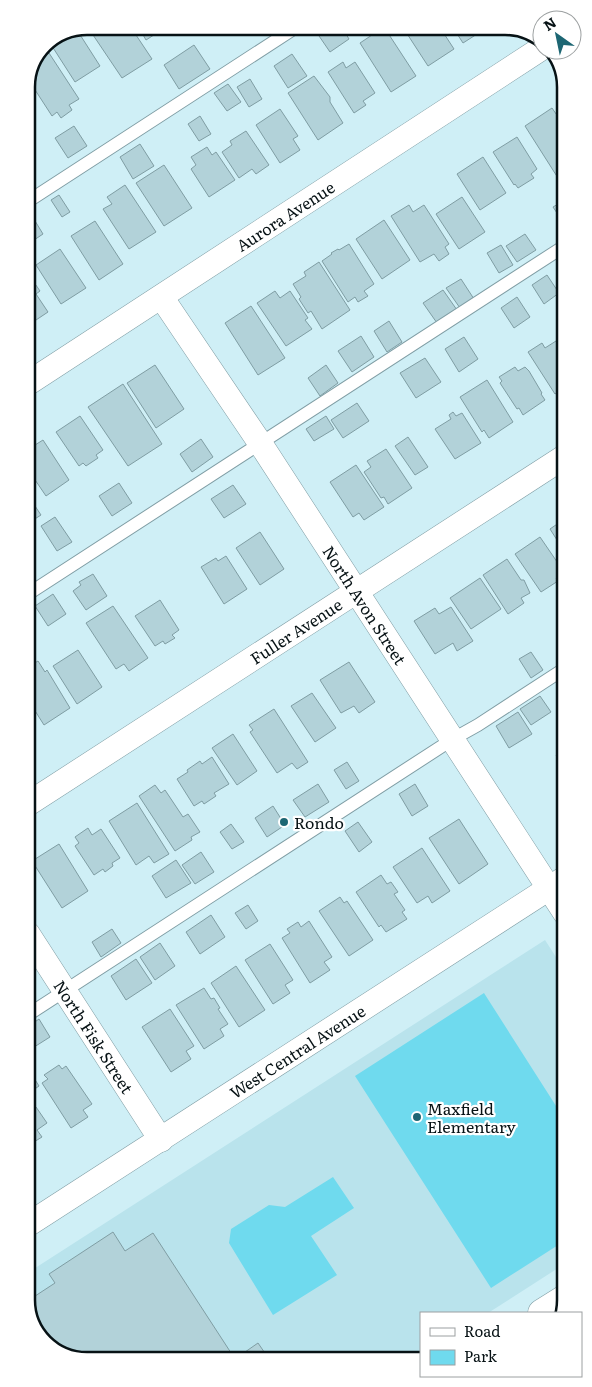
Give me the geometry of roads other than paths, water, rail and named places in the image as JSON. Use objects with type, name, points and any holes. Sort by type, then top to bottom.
[{"type":"street","name":"Aurora Avenue","points":[[35,379],[162,298],[532,55]]},
{"type":"street","name":"North Avon Street","points":[[162,298],[260,442],[453,739],[556,883]]},
{"type":"street","name":"Fuller Avenue","points":[[35,799],[557,462]]},
{"type":"street","name":"West Central Avenue","points":[[35,1220],[556,883]]},
{"type":"street","name":"North Fisk Street","points":[[35,945],[161,1140]]},
{"type":"street","points":[[544,1312],[557,1304]]},
{"type":"lane","points":[[35,197],[284,35]]},
{"type":"lane","points":[[35,589],[557,251]]},
{"type":"lane","points":[[35,1010],[557,674]]},
{"type":"place","name":"Rondo","points":[[284,822]]},
{"type":"place","name":"Maxfield Elementary","points":[[417,1117]]}]
